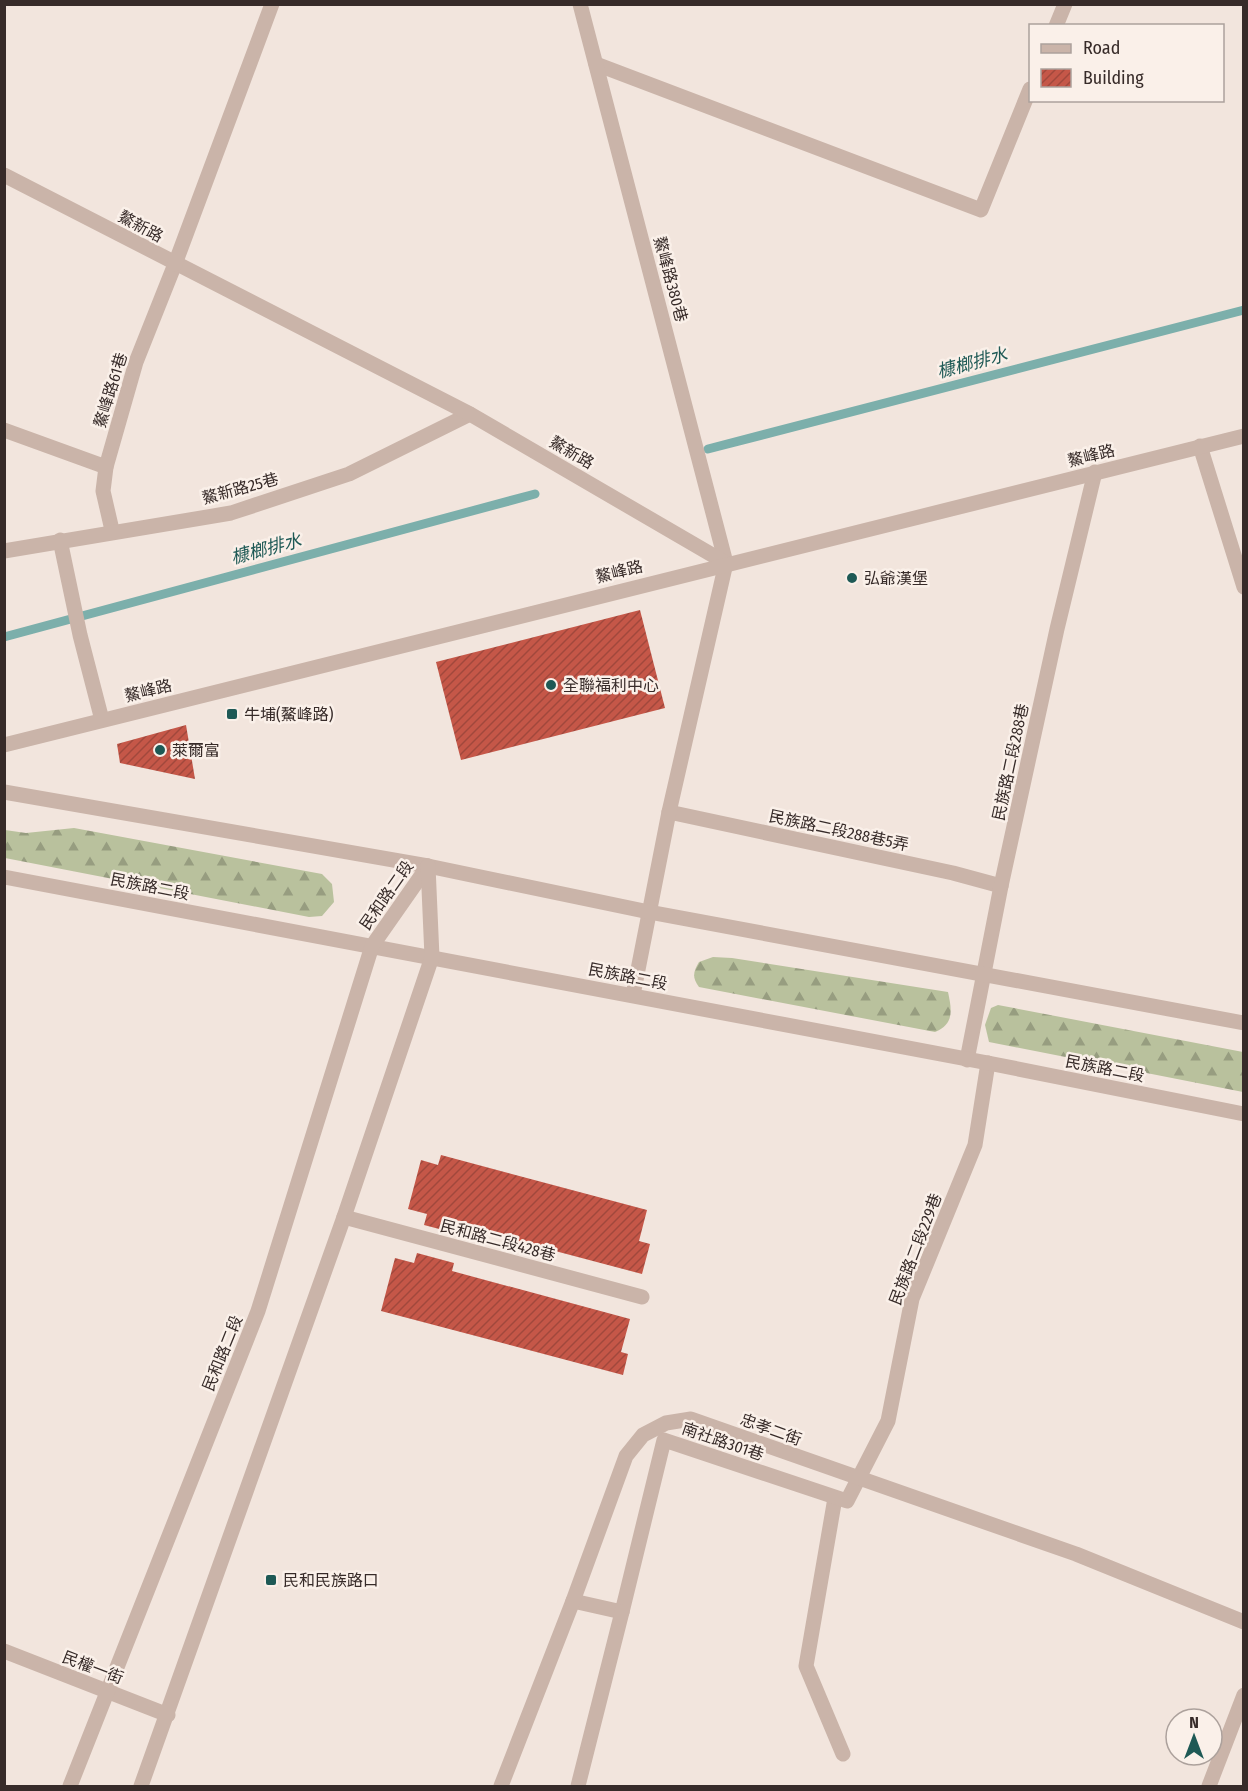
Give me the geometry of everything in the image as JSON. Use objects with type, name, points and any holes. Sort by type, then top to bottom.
[{"type":"street","name":"鰲峰路61巷","points":[[112,530],[103,491],[106,466],[136,362],[176,264],[272,4]]},
{"type":"street","name":"鰲峰路380巷","points":[[580,4],[726,563]]},
{"type":"street","points":[[1057,24],[1065,4]]},
{"type":"street","points":[[596,64],[981,210],[1029,91]]},
{"type":"street","name":"鰲新路","points":[[4,174],[470,414],[726,563]]},
{"type":"street","name":"鰲新路25巷","points":[[4,551],[112,530],[231,513],[349,474],[470,414]]},
{"type":"street","points":[[4,430],[106,466]]},
{"type":"street","name":"鰲峰路","points":[[4,745],[726,563],[1244,436]]},
{"type":"street","points":[[1200,446],[1244,587]]},
{"type":"street","name":"民族路二段288巷","points":[[967,1060],[986,975],[1001,886],[1057,629],[1095,472]]},
{"type":"street","points":[[60,540],[80,634],[102,720]]},
{"type":"street","points":[[633,995],[669,812],[726,563]]},
{"type":"street","points":[[4,792],[428,866],[649,912],[1244,1023]]},
{"type":"street","name":"民族路二段288巷5弄","points":[[669,812],[942,870],[1001,886]]},
{"type":"street","name":"民和路二段","points":[[70,1786],[258,1311],[372,946],[428,866]]},
{"type":"street","name":"民和路二段","points":[[141,1786],[168,1716],[344,1217],[432,957],[428,866]]},
{"type":"street","name":"民族路二段","points":[[4,878],[633,995],[1244,1114]]},
{"type":"street","name":"民族路二段229巷","points":[[858,1479],[888,1421],[912,1299],[975,1144],[988,1063]]},
{"type":"street","name":"民和路二段428巷","points":[[344,1217],[642,1297]]},
{"type":"street","name":"忠孝二街","points":[[501,1786],[626,1456],[644,1436],[666,1423],[691,1419],[1076,1554],[1244,1622]]},
{"type":"street","name":"南社路301巷","points":[[578,1786],[664,1440],[835,1498]]},
{"type":"street","points":[[843,1754],[806,1666],[835,1498],[847,1501],[858,1479]]},
{"type":"street","points":[[573,1601],[622,1612]]},
{"type":"street","name":"民權一街","points":[[4,1651],[168,1716]]},
{"type":"street","points":[[1209,1786],[1244,1695]]},
{"type":"green space","points":[[74,828],[322,874],[332,884],[334,902],[322,916],[309,917],[5,858],[5,830],[26,833]]},
{"type":"green space","points":[[713,957],[732,958],[948,992],[949,1021],[935,1032],[699,987],[694,978],[697,966],[699,962]]},
{"type":"green space","points":[[998,1005],[1243,1052],[1243,1092],[989,1042],[985,1025],[991,1008]]},
{"type":"building","name":"全聯福利中心","points":[[640,610],[665,708],[461,760],[436,662]]},
{"type":"building","points":[[186,725],[195,779],[120,763],[117,744]]},
{"type":"building","points":[[441,1155],[647,1210],[639,1241],[650,1244],[642,1274],[464,1227],[462,1235],[424,1225],[427,1214],[408,1209],[421,1160],[438,1165]]},
{"type":"building","points":[[417,1253],[454,1263],[452,1271],[630,1319],[621,1352],[628,1354],[623,1375],[381,1311],[395,1258],[414,1263]]},
{"type":"waterway","name":"槺榔排水","points":[[708,449],[1244,310]]},
{"type":"waterway","name":"槺榔排水","points":[[4,637],[535,494]]},
{"type":"place","name":"弘爺漢堡","points":[[852,578]]},
{"type":"place","name":"全聯福利中心","points":[[551,685]]},
{"type":"place","name":"牛埔(鰲峰路)","points":[[232,714]]},
{"type":"place","name":"萊爾富","points":[[160,750]]},
{"type":"place","name":"民和民族路口","points":[[271,1580]]}]
